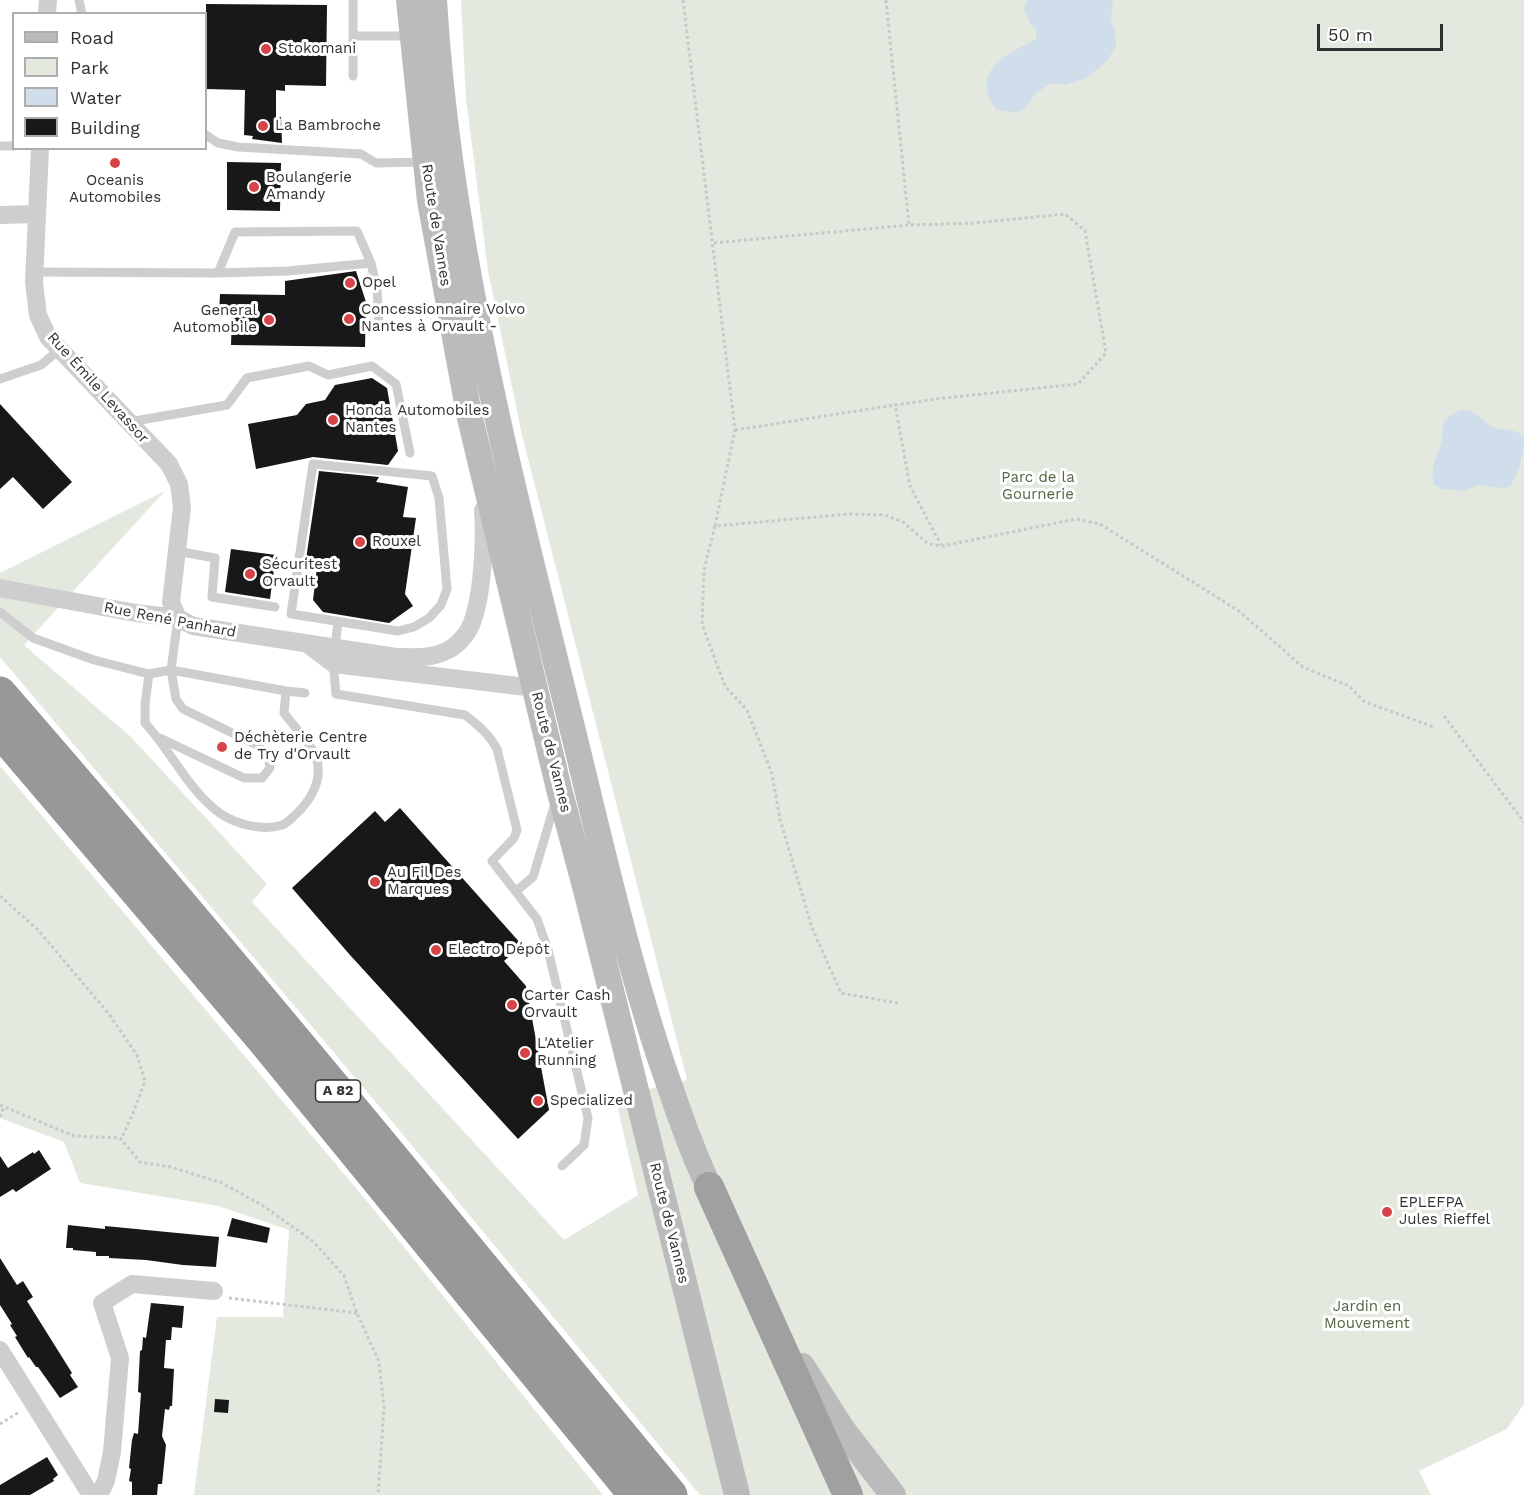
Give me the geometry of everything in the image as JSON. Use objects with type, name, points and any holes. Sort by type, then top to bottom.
[{"type":"highway","name":"A 82","points":[[0,693],[298,1043],[671,1495]]},
{"type":"highway","name":"A 82","points":[[0,731],[264,1041],[634,1495]]},
{"type":"highway","points":[[709,1187],[848,1495]]},
{"type":"main road","name":"Route de Vannes","points":[[409,0],[430,201],[457,351],[480,458],[559,789],[737,1495]]},
{"type":"main road","name":"Route de Vannes","points":[[434,0],[436,38],[456,199],[481,347],[586,784],[642,1000],[678,1112],[709,1187],[797,1357],[819,1394],[868,1464],[894,1495]]},
{"type":"street","name":"Rue Émile Levassor","points":[[40,150],[34,272],[38,315],[48,337],[169,464],[179,484],[182,507],[171,602],[178,618]]},
{"type":"street","points":[[0,215],[36,214]]},
{"type":"street","name":"Rue René Panhard","points":[[334,662],[396,657],[424,658],[446,651],[460,642],[471,626],[477,603],[485,534],[480,458]]},
{"type":"street","name":"Rue René Panhard","points":[[0,588],[136,613],[178,618],[192,626],[306,643],[334,662],[535,688]]},
{"type":"street","points":[[99,1495],[106,1481],[112,1452],[120,1358],[102,1303],[132,1284],[214,1291]]},
{"type":"street","points":[[0,1350],[92,1495]]},
{"type":"lane","points":[[353,0],[353,76]]},
{"type":"lane","points":[[353,36],[412,36]]},
{"type":"lane","points":[[207,136],[218,143],[238,147],[362,154],[376,163],[426,161]]},
{"type":"lane","points":[[218,273],[235,232],[357,231],[371,263],[377,289],[379,326]]},
{"type":"lane","points":[[34,272],[218,273],[288,271],[371,263]]},
{"type":"lane","points":[[0,379],[41,365],[60,349]]},
{"type":"lane","points":[[129,422],[227,405],[247,378],[309,366],[328,375],[372,366],[396,384],[410,453]]},
{"type":"lane","points":[[313,464],[432,476],[440,498],[447,589],[441,605],[429,618],[414,627],[398,631],[338,621],[291,614],[313,464]]},
{"type":"lane","points":[[176,551],[215,558],[212,597],[275,607]]},
{"type":"lane","points":[[0,612],[33,639],[94,660],[149,674],[171,670],[305,693]]},
{"type":"lane","points":[[158,736],[244,778],[262,778],[270,768],[268,754],[255,744],[183,709],[176,699],[171,670],[178,618]]},
{"type":"lane","points":[[338,621],[334,662],[336,694],[465,715],[482,728],[497,749],[517,830],[514,838],[492,861],[537,919],[548,950],[588,1118],[584,1145],[562,1166]]},
{"type":"lane","points":[[149,674],[145,723],[158,736],[204,799],[222,815],[244,824],[263,828],[285,824],[302,810],[315,791],[318,774],[316,756],[284,713],[286,691]]},
{"type":"lane","points":[[516,891],[533,877],[559,789]]},
{"type":"path","points":[[683,0],[735,430],[704,570],[702,624],[725,686],[747,710],[772,774],[780,819],[812,927],[841,993],[897,1003]]},
{"type":"path","points":[[886,0],[909,225]]},
{"type":"path","points":[[713,243],[909,225],[975,223],[1065,214],[1084,231],[1106,354],[1078,384],[944,398],[735,430]]},
{"type":"path","points":[[895,405],[910,486],[942,546]]},
{"type":"path","points":[[715,526],[849,514],[885,515],[903,522],[928,544],[942,546],[1076,519],[1100,524],[1239,611],[1303,667],[1349,686],[1365,702],[1434,727]]},
{"type":"path","points":[[1444,716],[1524,822]]},
{"type":"path","points":[[0,896],[38,930],[109,1014],[137,1055],[145,1081],[120,1140]]},
{"type":"path","points":[[0,1117],[2,1106],[74,1136],[120,1138],[140,1162],[171,1167],[222,1184],[262,1204],[314,1242],[344,1276],[379,1362],[384,1407],[378,1495]]},
{"type":"path","points":[[214,1291],[233,1300],[357,1312]]},
{"type":"path","points":[[0,1424],[34,1403]]},
{"type":"green space","name":"Parc de la Gournerie","points":[[461,0],[1524,0],[1524,1404],[1507,1429],[1419,1471],[1431,1495],[700,1495],[395,1125],[0,657],[0,573],[165,491],[24,645],[131,737],[267,884],[252,902],[564,1240],[638,1195],[615,1097],[687,1080],[522,435],[488,271],[466,98]]},
{"type":"green space","points":[[0,766],[371,1206],[603,1495],[194,1495],[217,1317],[283,1317],[289,1230],[218,1206],[80,1183],[64,1142],[0,1118]]},
{"type":"water","points":[[1027,0],[1113,0],[1111,20],[1115,31],[1116,46],[1107,61],[1086,78],[1065,85],[1051,83],[1036,93],[1025,108],[1015,113],[996,109],[989,95],[987,84],[989,74],[995,65],[1036,39],[1037,31],[1024,10]]},
{"type":"water","points":[[1461,410],[1476,414],[1496,428],[1514,431],[1524,437],[1520,463],[1510,487],[1480,485],[1462,491],[1443,489],[1434,485],[1433,467],[1445,420]]},
{"type":"building","name":"Stokomani","points":[[206,4],[327,5],[326,86],[285,85],[285,91],[276,90],[276,117],[281,117],[282,143],[252,139],[253,136],[244,135],[245,90],[207,89]]},
{"type":"building","name":"Boulangerie Amandy","points":[[227,162],[281,163],[280,211],[227,210]]},
{"type":"building","points":[[356,271],[366,302],[365,347],[231,345],[232,314],[219,314],[220,294],[285,295],[285,281]]},
{"type":"building","name":"Honda Automobiles Nantes","points":[[372,378],[387,388],[398,451],[388,465],[313,457],[256,469],[248,424],[297,415],[306,404],[325,400],[335,385]]},
{"type":"building","points":[[0,404],[72,482],[43,509],[13,477],[0,489]]},
{"type":"building","name":"Rouxel","points":[[319,471],[379,477],[376,482],[408,487],[403,517],[416,518],[405,594],[413,606],[389,623],[323,612],[313,600],[317,567],[305,566]]},
{"type":"building","name":"Sécuritest Orvault","points":[[231,549],[276,555],[270,599],[225,592]]},
{"type":"building","points":[[400,808],[522,945],[504,961],[526,986],[549,1110],[518,1139],[292,888],[375,811],[385,822]]},
{"type":"building","points":[[39,1150],[51,1169],[16,1192],[13,1189],[0,1197],[0,1156],[8,1168]]},
{"type":"building","points":[[232,1218],[270,1228],[267,1243],[227,1236]]},
{"type":"building","points":[[68,1225],[105,1229],[105,1226],[219,1237],[216,1267],[109,1258],[109,1256],[96,1256],[96,1252],[73,1250],[73,1248],[66,1248]]},
{"type":"building","points":[[0,1258],[17,1285],[23,1281],[33,1297],[27,1301],[72,1373],[70,1375],[78,1387],[60,1398],[38,1367],[28,1358],[0,1305]]},
{"type":"building","points":[[151,1303],[184,1306],[182,1328],[172,1327],[171,1340],[166,1340],[164,1368],[174,1369],[172,1406],[169,1410],[165,1409],[162,1436],[166,1445],[162,1484],[158,1484],[157,1495],[132,1495],[132,1482],[129,1481],[131,1469],[129,1468],[132,1440],[134,1433],[138,1434],[141,1393],[138,1392],[140,1351],[143,1337],[146,1338]]},
{"type":"building","points":[[215,1399],[229,1400],[228,1413],[214,1412]]},
{"type":"building","points":[[47,1457],[58,1475],[53,1479],[54,1481],[30,1495],[0,1495],[0,1485]]},
{"type":"place","name":"Stokomani","points":[[266,49]]},
{"type":"place","name":"La Bambroche","points":[[263,126]]},
{"type":"place","name":"Oceanis Automobiles","points":[[115,163]]},
{"type":"place","name":"Boulangerie Amandy","points":[[254,187]]},
{"type":"place","name":"Opel","points":[[350,283]]},
{"type":"place","name":"Concessionnaire Volvo Nantes à Orvault -","points":[[349,319]]},
{"type":"place","name":"General Automobile","points":[[269,320]]},
{"type":"place","name":"Honda Automobiles Nantes","points":[[333,420]]},
{"type":"place","name":"Rouxel","points":[[360,542]]},
{"type":"place","name":"Sécuritest Orvault","points":[[250,574]]},
{"type":"place","name":"Déchèterie Centre de Try d'Orvault","points":[[222,747]]},
{"type":"place","name":"Au Fil Des Marques","points":[[375,882]]},
{"type":"place","name":"Electro Dépôt","points":[[436,950]]},
{"type":"place","name":"Carter Cash Orvault","points":[[512,1005]]},
{"type":"place","name":"L'Atelier Running","points":[[525,1053]]},
{"type":"place","name":"Specialized","points":[[538,1101]]},
{"type":"place","name":"EPLEFPA Jules Rieffel","points":[[1387,1212]]},
{"type":"park label","name":"Jardin en Mouvement","points":[[1367,1316]]}]
